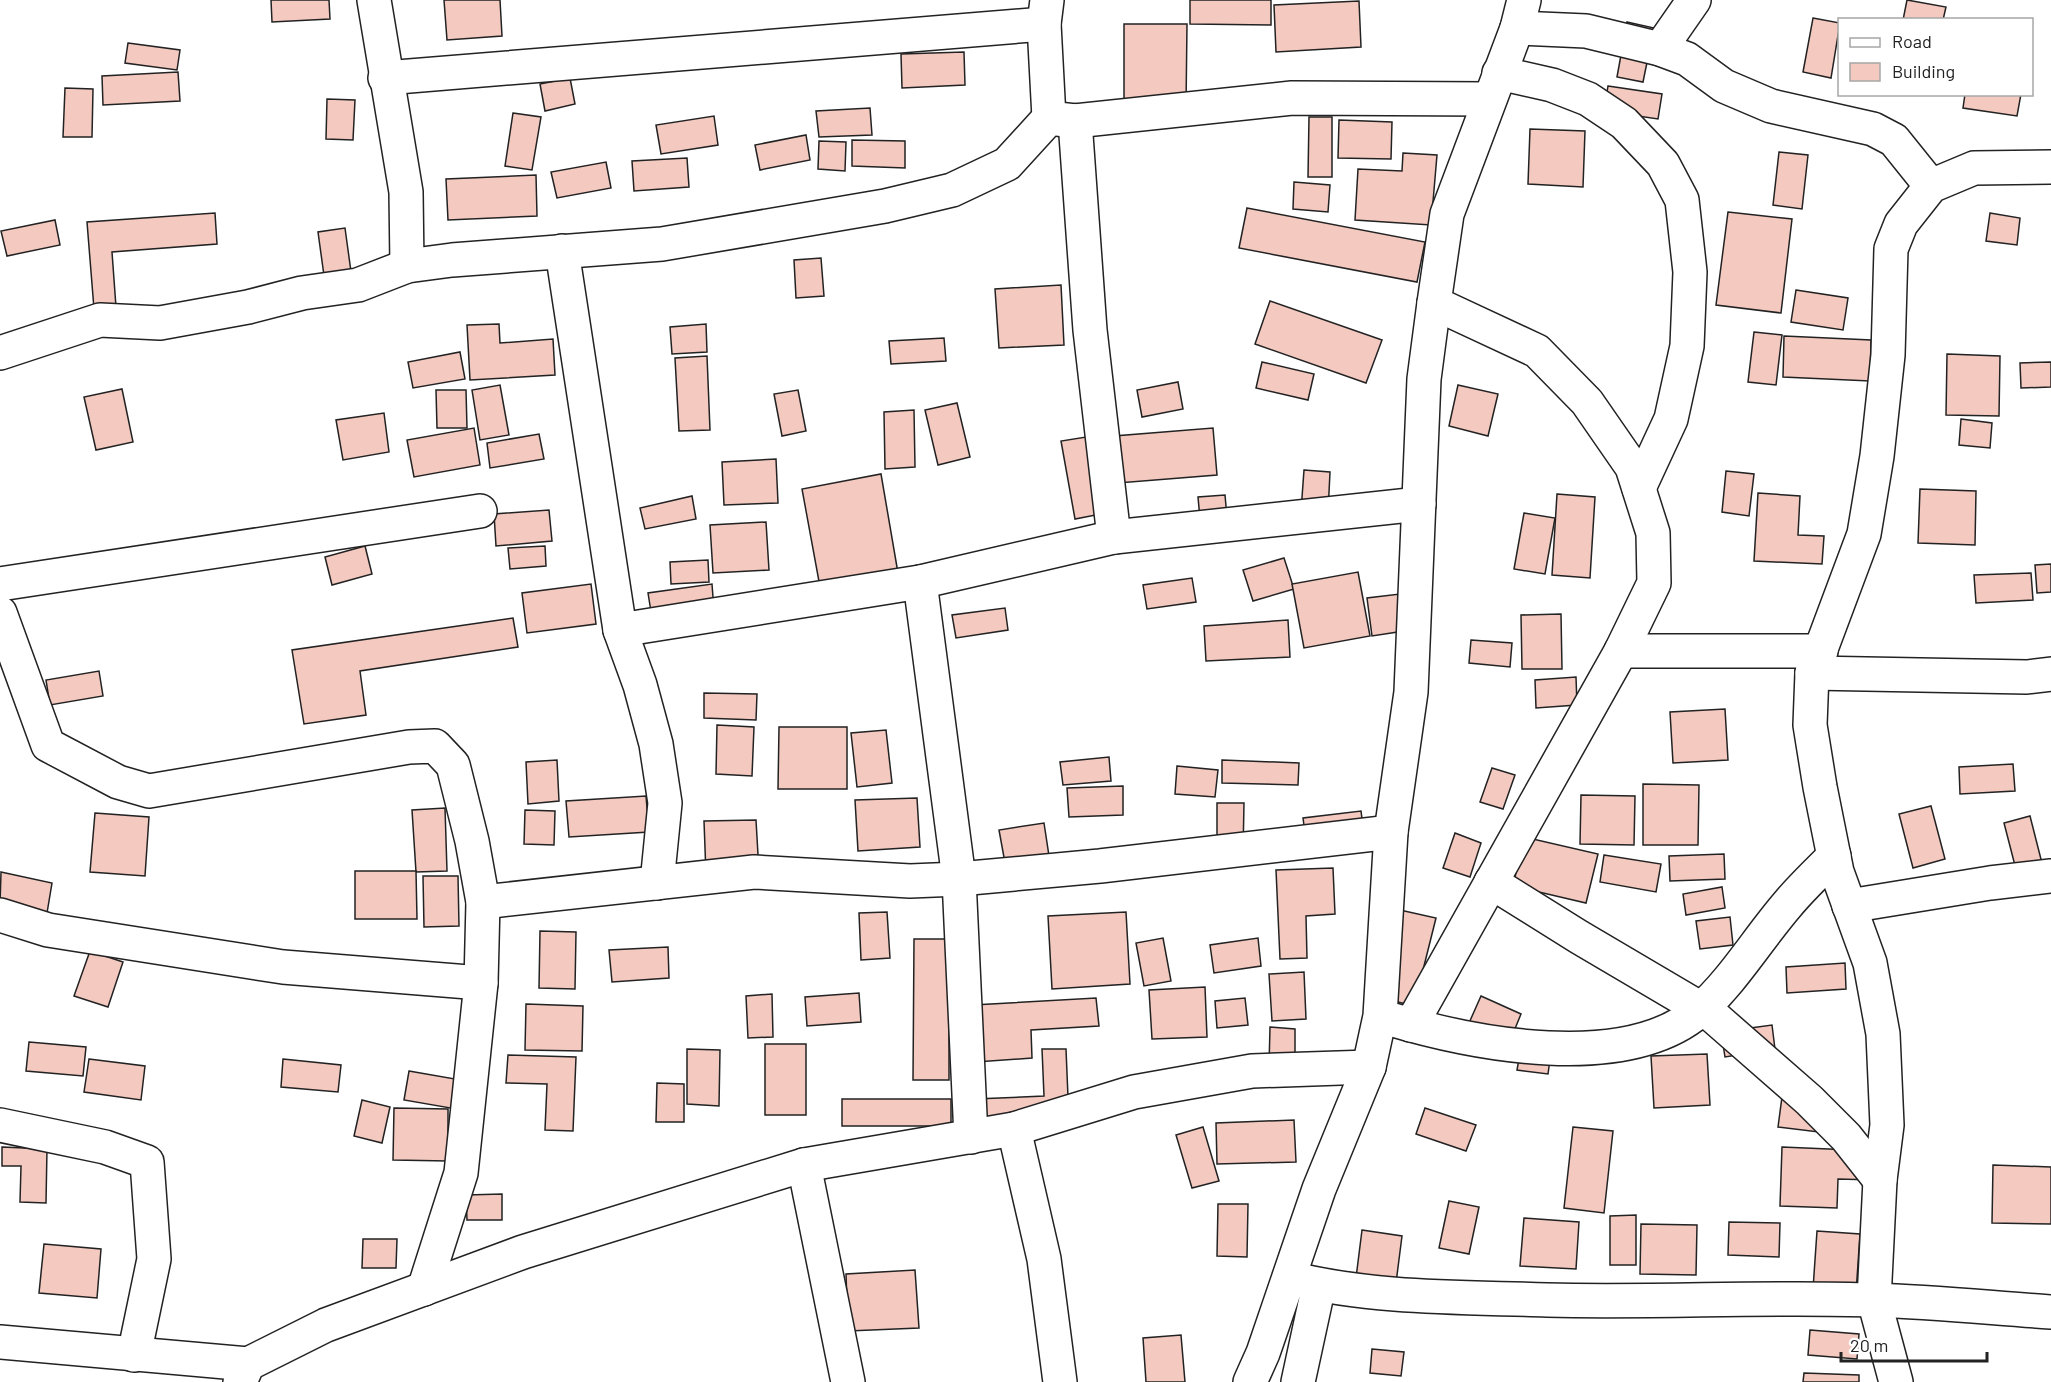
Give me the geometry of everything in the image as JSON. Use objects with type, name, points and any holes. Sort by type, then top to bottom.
[{"type":"street","points":[[374,0],[385,78],[406,192],[407,266]]},
{"type":"street","points":[[1660,49],[1694,0]]},
{"type":"street","points":[[385,78],[1045,12],[1090,330],[1114,537]]},
{"type":"street","points":[[1298,1382],[1305,1281],[1319,1189],[1368,1067],[1380,1016],[1391,832],[1411,692],[1424,379],[1447,214],[1521,14],[1660,49],[1687,59],[1724,86],[1771,106],[1873,129],[1894,140],[1931,186]]},
{"type":"street","points":[[0,353],[99,320],[160,323],[248,307],[302,293],[358,285],[407,266],[662,244],[885,206],[952,190],[1007,164],[1062,120],[1292,98],[1494,86],[1552,85],[1588,99],[1624,123],[1663,164],[1682,200],[1690,272],[1687,346],[1671,419],[1639,488]]},
{"type":"street","points":[[1896,1382],[1874,1300],[1880,1179],[1887,1125],[1883,1034],[1870,963],[1834,856],[1810,725],[1816,662],[1864,534],[1888,355],[1891,249],[1901,224],[1931,186],[1974,168],[2051,167]]},
{"type":"street","points":[[562,251],[620,630],[640,685],[653,734],[665,803],[657,884]]},
{"type":"street","points":[[1411,1025],[1621,651],[1654,583],[1653,533],[1632,467],[1587,402],[1537,351],[1434,303]]},
{"type":"street","points":[[620,630],[920,582],[1114,537],[1419,504]]},
{"type":"street","points":[[0,584],[480,511]]},
{"type":"street","points":[[920,582],[959,879],[971,1137]]},
{"type":"street","points":[[0,613],[48,745],[118,782],[149,791],[409,747],[435,746],[453,765],[472,841],[483,902],[481,983],[461,1173],[424,1290]]},
{"type":"street","points":[[1621,651],[2027,677],[2051,674]]},
{"type":"street","points":[[483,902],[754,872],[910,881],[959,879],[1100,866],[1391,832]]},
{"type":"street","points":[[1380,1016],[1509,1046],[1559,1048],[1602,1046],[1653,1037],[1701,1009],[1787,905],[1834,856]]},
{"type":"street","points":[[1849,906],[2051,876]]},
{"type":"street","points":[[1491,882],[1701,1009],[1754,1049],[1846,1137],[1880,1179]]},
{"type":"street","points":[[0,915],[48,930],[283,967],[481,983]]},
{"type":"street","points":[[0,1341],[134,1355],[244,1373],[326,1325],[523,1252],[804,1165],[1014,1129],[1134,1092],[1252,1071],[1368,1067]]},
{"type":"street","points":[[0,1125],[105,1147],[147,1162],[154,1259],[134,1355]]},
{"type":"street","points":[[1014,1129],[1044,1258],[1060,1382]]},
{"type":"street","points":[[804,1165],[848,1382]]},
{"type":"street","points":[[1305,1281],[1376,1293],[1618,1302],[1874,1300],[2051,1312]]},
{"type":"street","points":[[1250,1382],[1305,1281]]},
{"type":"building","points":[[271,0],[329,0],[330,19],[272,22]]},
{"type":"building","points":[[444,0],[500,0],[502,36],[447,40]]},
{"type":"building","points":[[1190,0],[1271,0],[1271,25],[1190,24]]},
{"type":"building","points":[[1907,0],[1946,7],[1943,18],[1903,18]]},
{"type":"building","points":[[1359,1],[1361,47],[1276,52],[1274,5]]},
{"type":"building","points":[[1813,18],[1838,23],[1831,78],[1803,72]]},
{"type":"building","points":[[1627,22],[1654,28],[1643,82],[1617,77]]},
{"type":"building","points":[[1124,24],[1187,24],[1186,107],[1124,107]]},
{"type":"building","points":[[128,43],[180,50],[177,70],[125,63]]},
{"type":"building","points":[[964,52],[965,85],[902,88],[901,54]]},
{"type":"building","points":[[178,72],[180,101],[103,105],[102,76]]},
{"type":"building","points":[[570,78],[575,104],[545,111],[540,84]]},
{"type":"building","points":[[1608,86],[1662,94],[1658,119],[1604,111]]},
{"type":"building","points":[[65,88],[93,89],[92,137],[63,137]]},
{"type":"building","points":[[1965,96],[2021,96],[2017,116],[1963,108]]},
{"type":"building","points":[[327,99],[355,100],[353,140],[326,139]]},
{"type":"building","points":[[870,108],[872,135],[819,137],[816,111]]},
{"type":"building","points":[[513,113],[541,117],[532,170],[505,166]]},
{"type":"building","points":[[714,116],[718,145],[661,154],[656,125]]},
{"type":"building","points":[[1309,117],[1332,117],[1332,177],[1308,177]]},
{"type":"building","points":[[1339,120],[1392,122],[1391,159],[1338,158]]},
{"type":"building","points":[[1530,129],[1585,131],[1583,187],[1528,184]]},
{"type":"building","points":[[806,135],[810,160],[760,170],[755,145]]},
{"type":"building","points":[[852,140],[905,141],[905,168],[852,166]]},
{"type":"building","points":[[819,141],[846,142],[845,171],[818,169]]},
{"type":"building","points":[[1779,152],[1808,155],[1802,209],[1773,205]]},
{"type":"building","points":[[1403,153],[1437,155],[1431,225],[1355,220],[1358,169],[1402,171]]},
{"type":"building","points":[[687,158],[689,187],[634,191],[632,161]]},
{"type":"building","points":[[606,162],[611,188],[557,198],[551,172]]},
{"type":"building","points":[[536,175],[537,216],[448,220],[446,179]]},
{"type":"building","points":[[1294,182],[1330,185],[1328,212],[1293,209]]},
{"type":"building","points":[[1247,208],[1425,242],[1417,282],[1239,248]]},
{"type":"building","points":[[1728,212],[1792,219],[1781,313],[1716,305]]},
{"type":"building","points":[[215,213],[217,244],[112,252],[116,307],[94,309],[87,222]]},
{"type":"building","points":[[1990,213],[2020,218],[2017,245],[1986,241]]},
{"type":"building","points":[[55,220],[60,245],[7,256],[1,231]]},
{"type":"building","points":[[345,228],[352,279],[325,283],[318,232]]},
{"type":"building","points":[[821,258],[824,296],[796,298],[794,260]]},
{"type":"building","points":[[1061,285],[1064,345],[999,348],[995,289]]},
{"type":"building","points":[[1796,290],[1848,298],[1843,330],[1791,322]]},
{"type":"building","points":[[1270,301],[1382,340],[1366,383],[1255,344]]},
{"type":"building","points":[[499,324],[500,343],[553,339],[555,375],[470,380],[467,325]]},
{"type":"building","points":[[706,324],[707,352],[672,354],[670,327]]},
{"type":"building","points":[[1754,332],[1782,335],[1776,385],[1748,382]]},
{"type":"building","points":[[1784,336],[1871,340],[1870,381],[1783,377]]},
{"type":"building","points":[[944,338],[946,361],[891,364],[889,341]]},
{"type":"building","points":[[460,352],[465,379],[413,388],[408,362]]},
{"type":"building","points":[[1947,354],[2000,356],[1999,416],[1946,415]]},
{"type":"building","points":[[707,356],[710,430],[679,431],[675,358]]},
{"type":"building","points":[[1262,362],[1314,374],[1308,400],[1256,388]]},
{"type":"building","points":[[2051,362],[2051,387],[2021,388],[2020,363]]},
{"type":"building","points":[[1178,382],[1183,409],[1142,417],[1137,390]]},
{"type":"building","points":[[500,385],[509,435],[480,440],[472,390]]},
{"type":"building","points":[[1458,385],[1498,394],[1488,436],[1449,426]]},
{"type":"building","points":[[122,389],[133,442],[96,450],[84,397]]},
{"type":"building","points":[[436,390],[466,390],[467,428],[437,428]]},
{"type":"building","points":[[798,390],[806,431],[782,436],[774,394]]},
{"type":"building","points":[[957,403],[970,457],[938,465],[925,410]]},
{"type":"building","points":[[914,410],[915,467],[885,469],[884,412]]},
{"type":"building","points":[[384,413],[389,452],[343,460],[336,420]]},
{"type":"building","points":[[1961,419],[1992,423],[1990,448],[1959,445]]},
{"type":"building","points":[[474,428],[480,465],[414,477],[407,440]]},
{"type":"building","points":[[1213,428],[1217,475],[1118,483],[1114,436]]},
{"type":"building","points":[[539,434],[544,459],[490,468],[487,443]]},
{"type":"building","points":[[1086,437],[1101,514],[1075,519],[1061,441]]},
{"type":"building","points":[[776,459],[778,503],[724,505],[722,462]]},
{"type":"building","points":[[1304,470],[1330,472],[1328,513],[1301,511]]},
{"type":"building","points":[[1726,471],[1754,474],[1749,516],[1722,512]]},
{"type":"building","points":[[881,474],[898,573],[820,587],[802,489]]},
{"type":"building","points":[[1920,489],[1976,491],[1975,545],[1918,543]]},
{"type":"building","points":[[1758,493],[1800,496],[1798,535],[1824,536],[1822,564],[1754,561]]},
{"type":"building","points":[[1557,494],[1595,497],[1590,578],[1552,575]]},
{"type":"building","points":[[1225,495],[1228,528],[1201,530],[1198,497]]},
{"type":"building","points":[[692,496],[696,519],[645,529],[640,508]]},
{"type":"building","points":[[549,510],[552,541],[496,546],[494,514]]},
{"type":"building","points":[[1524,513],[1555,518],[1545,574],[1514,569]]},
{"type":"building","points":[[766,522],[769,570],[713,573],[710,525]]},
{"type":"building","points":[[365,546],[372,574],[332,585],[325,557]]},
{"type":"building","points":[[545,546],[546,566],[510,569],[508,548]]},
{"type":"building","points":[[1284,558],[1294,589],[1253,601],[1243,570]]},
{"type":"building","points":[[708,560],[709,582],[671,584],[670,562]]},
{"type":"building","points":[[2051,564],[2051,592],[2037,593],[2035,565]]},
{"type":"building","points":[[1358,572],[1370,636],[1304,648],[1292,584]]},
{"type":"building","points":[[2031,573],[2033,600],[1976,603],[1974,575]]},
{"type":"building","points":[[1192,578],[1196,602],[1147,609],[1143,585]]},
{"type":"building","points":[[591,584],[596,624],[527,633],[522,593]]},
{"type":"building","points":[[712,584],[714,610],[652,618],[648,593]]},
{"type":"building","points":[[1400,594],[1404,631],[1372,636],[1367,598]]},
{"type":"building","points":[[1005,608],[1008,630],[956,638],[952,615]]},
{"type":"building","points":[[1561,614],[1562,669],[1522,669],[1521,615]]},
{"type":"building","points":[[513,618],[518,647],[360,671],[366,715],[304,724],[292,650]]},
{"type":"building","points":[[1288,620],[1290,657],[1206,661],[1204,626]]},
{"type":"building","points":[[1471,640],[1512,643],[1510,667],[1469,663]]},
{"type":"building","points":[[99,671],[103,696],[50,705],[46,680]]},
{"type":"building","points":[[1576,677],[1577,705],[1536,708],[1535,680]]},
{"type":"building","points":[[704,693],[757,694],[756,720],[704,718]]},
{"type":"building","points":[[1725,709],[1728,760],[1673,763],[1670,712]]},
{"type":"building","points":[[717,725],[754,727],[752,776],[716,774]]},
{"type":"building","points":[[779,727],[847,727],[847,789],[778,789]]},
{"type":"building","points":[[886,730],[892,783],[857,787],[851,733]]},
{"type":"building","points":[[1109,757],[1111,781],[1063,785],[1060,762]]},
{"type":"building","points":[[557,760],[559,801],[528,804],[526,762]]},
{"type":"building","points":[[1222,760],[1299,763],[1298,785],[1222,783]]},
{"type":"building","points":[[2013,764],[2015,791],[1960,794],[1959,767]]},
{"type":"building","points":[[1177,766],[1218,770],[1215,797],[1175,794]]},
{"type":"building","points":[[1492,768],[1515,775],[1503,809],[1480,802]]},
{"type":"building","points":[[1643,784],[1699,785],[1698,845],[1643,845]]},
{"type":"building","points":[[1123,786],[1123,815],[1069,817],[1067,788]]},
{"type":"building","points":[[1581,795],[1635,796],[1634,845],[1580,844]]},
{"type":"building","points":[[646,796],[649,832],[569,837],[566,801]]},
{"type":"building","points":[[917,798],[920,847],[858,851],[855,800]]},
{"type":"building","points":[[1217,803],[1244,803],[1243,854],[1217,854]]},
{"type":"building","points":[[1931,806],[1945,859],[1913,868],[1899,814]]},
{"type":"building","points":[[445,808],[447,871],[416,872],[412,810]]},
{"type":"building","points":[[525,810],[555,811],[554,845],[524,844]]},
{"type":"building","points":[[1361,811],[1365,841],[1307,848],[1303,818]]},
{"type":"building","points":[[95,813],[149,817],[145,876],[90,872]]},
{"type":"building","points":[[2030,816],[2045,875],[2019,881],[2004,823]]},
{"type":"building","points":[[756,820],[759,872],[706,875],[704,821]]},
{"type":"building","points":[[1044,823],[1049,856],[1005,863],[999,830]]},
{"type":"building","points":[[1455,833],[1481,843],[1470,877],[1443,868]]},
{"type":"building","points":[[1524,837],[1598,854],[1586,903],[1513,886]]},
{"type":"building","points":[[1724,854],[1725,879],[1670,881],[1669,856]]},
{"type":"building","points":[[1604,855],[1661,864],[1656,892],[1600,882]]},
{"type":"building","points":[[1333,868],[1335,914],[1306,916],[1307,958],[1280,959],[1276,870]]},
{"type":"building","points":[[355,871],[416,871],[417,919],[355,919]]},
{"type":"building","points":[[1,872],[52,883],[47,913],[0,905]]},
{"type":"building","points":[[423,876],[458,876],[459,926],[424,927]]},
{"type":"building","points":[[1722,887],[1725,908],[1686,915],[1683,894]]},
{"type":"building","points":[[1391,908],[1436,918],[1414,1006],[1370,995]]},
{"type":"building","points":[[887,912],[890,958],[861,960],[859,913]]},
{"type":"building","points":[[1126,912],[1130,984],[1052,989],[1048,916]]},
{"type":"building","points":[[1730,917],[1733,945],[1700,949],[1696,921]]},
{"type":"building","points":[[540,931],[576,932],[575,989],[539,988]]},
{"type":"building","points":[[1163,938],[1171,981],[1144,986],[1136,943]]},
{"type":"building","points":[[1258,938],[1261,966],[1214,973],[1210,945]]},
{"type":"building","points":[[914,939],[949,939],[949,1080],[913,1080]]},
{"type":"building","points":[[668,947],[669,978],[612,982],[609,950]]},
{"type":"building","points":[[90,951],[123,962],[108,1007],[74,996]]},
{"type":"building","points":[[1845,963],[1846,989],[1787,993],[1786,967]]},
{"type":"building","points":[[1304,972],[1306,1019],[1272,1021],[1269,974]]},
{"type":"building","points":[[1205,987],[1207,1037],[1152,1039],[1149,990]]},
{"type":"building","points":[[859,993],[861,1022],[807,1026],[805,997]]},
{"type":"building","points":[[772,994],[773,1037],[748,1038],[746,996]]},
{"type":"building","points":[[1481,996],[1521,1014],[1510,1041],[1469,1023]]},
{"type":"building","points":[[1096,998],[1099,1026],[1031,1030],[1032,1058],[976,1062],[973,1005]]},
{"type":"building","points":[[1245,998],[1248,1025],[1217,1028],[1215,1001]]},
{"type":"building","points":[[526,1004],[583,1006],[582,1051],[525,1050]]},
{"type":"building","points":[[1772,1025],[1775,1049],[1725,1057],[1721,1032]]},
{"type":"building","points":[[1270,1027],[1295,1029],[1295,1066],[1269,1066]]},
{"type":"building","points":[[1522,1041],[1552,1045],[1548,1074],[1517,1070]]},
{"type":"building","points":[[29,1042],[86,1047],[83,1076],[26,1071]]},
{"type":"building","points":[[765,1044],[806,1044],[806,1115],[765,1115]]},
{"type":"building","points":[[687,1049],[720,1050],[719,1106],[687,1104]]},
{"type":"building","points":[[1042,1049],[1066,1049],[1069,1121],[976,1125],[975,1099],[1044,1096]]},
{"type":"building","points":[[1707,1054],[1710,1105],[1654,1108],[1651,1056]]},
{"type":"building","points":[[508,1055],[576,1057],[573,1131],[545,1130],[547,1084],[506,1083]]},
{"type":"building","points":[[89,1059],[145,1066],[141,1100],[84,1092]]},
{"type":"building","points":[[283,1059],[341,1065],[338,1092],[281,1087]]},
{"type":"building","points":[[409,1071],[461,1080],[456,1109],[404,1100]]},
{"type":"building","points":[[657,1083],[684,1084],[684,1122],[656,1122]]},
{"type":"building","points":[[1782,1097],[1827,1133],[1778,1127]]},
{"type":"building","points":[[842,1099],[951,1099],[951,1126],[842,1126]]},
{"type":"building","points":[[362,1100],[390,1107],[382,1143],[354,1136]]},
{"type":"building","points":[[394,1108],[448,1109],[448,1161],[393,1160]]},
{"type":"building","points":[[1425,1108],[1476,1125],[1466,1151],[1416,1134]]},
{"type":"building","points":[[1294,1120],[1296,1162],[1217,1164],[1216,1123]]},
{"type":"building","points":[[1203,1127],[1219,1181],[1192,1188],[1176,1135]]},
{"type":"building","points":[[1573,1127],[1613,1131],[1604,1213],[1564,1208]]},
{"type":"building","points":[[2,1147],[47,1149],[46,1203],[20,1202],[21,1166],[2,1166]]},
{"type":"building","points":[[1782,1147],[1875,1151],[1874,1180],[1838,1179],[1837,1208],[1780,1206]]},
{"type":"building","points":[[1993,1165],[2051,1167],[2051,1224],[1992,1223]]},
{"type":"building","points":[[502,1194],[502,1220],[467,1220],[466,1195]]},
{"type":"building","points":[[1449,1201],[1479,1207],[1469,1254],[1439,1248]]},
{"type":"building","points":[[1218,1204],[1248,1204],[1247,1257],[1217,1256]]},
{"type":"building","points":[[1636,1215],[1636,1265],[1610,1265],[1610,1216]]},
{"type":"building","points":[[1524,1218],[1579,1222],[1576,1269],[1520,1266]]},
{"type":"building","points":[[1729,1222],[1780,1223],[1779,1257],[1728,1255]]},
{"type":"building","points":[[1641,1224],[1697,1225],[1696,1275],[1640,1274]]},
{"type":"building","points":[[1362,1230],[1402,1236],[1396,1283],[1356,1278]]},
{"type":"building","points":[[1817,1231],[1860,1234],[1856,1293],[1813,1289]]},
{"type":"building","points":[[363,1239],[397,1239],[396,1268],[362,1268]]},
{"type":"building","points":[[44,1244],[101,1249],[97,1298],[39,1293]]},
{"type":"building","points":[[915,1270],[919,1328],[848,1331],[846,1274]]},
{"type":"building","points":[[1810,1330],[1859,1334],[1857,1359],[1808,1355]]},
{"type":"building","points":[[1181,1335],[1185,1382],[1146,1382],[1143,1338]]},
{"type":"building","points":[[1372,1349],[1404,1352],[1401,1376],[1370,1373]]},
{"type":"building","points":[[1804,1373],[1859,1375],[1859,1382],[1803,1382]]}]
